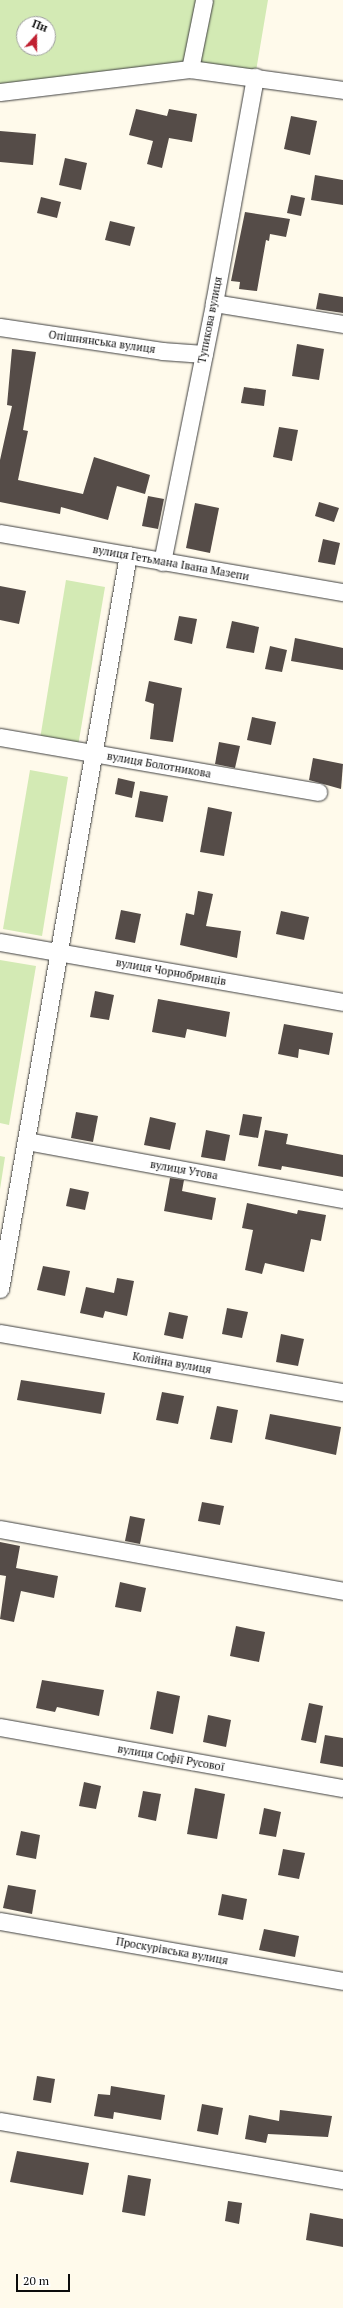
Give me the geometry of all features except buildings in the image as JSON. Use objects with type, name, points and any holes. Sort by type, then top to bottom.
[{"type":"street","points":[[190,69],[204,0]]},
{"type":"street","points":[[0,92],[190,69],[343,90]]},
{"type":"street","name":"Тупикова вулиця","points":[[162,562],[214,303],[255,77]]},
{"type":"street","points":[[214,303],[343,324]]},
{"type":"street","name":"Опішнянська вулиця","points":[[0,327],[162,351],[204,354]]},
{"type":"street","name":"вулиця Гетьмана Івана Мазепи","points":[[0,533],[343,592]]},
{"type":"street","points":[[0,1289],[128,555]]},
{"type":"street","name":"вулиця Болотникова","points":[[0,737],[318,792]]},
{"type":"street","name":"вулиця Чорнобривців","points":[[0,942],[343,1002]]},
{"type":"street","name":"вулиця Утова","points":[[26,1141],[343,1199]]},
{"type":"street","name":"Колійна вулиця","points":[[0,1333],[343,1392]]},
{"type":"street","points":[[0,1528],[343,1591]]},
{"type":"street","name":"вулиця Софії Русової","points":[[0,1727],[343,1788]]},
{"type":"street","name":"Проскурівська вулиця","points":[[0,1921],[343,1981]]},
{"type":"street","points":[[0,2121],[343,2180]]},
{"type":"green space","points":[[0,0],[268,0],[255,77],[190,69],[0,92]]},
{"type":"green space","points":[[66,580],[105,587],[78,746],[40,739]]},
{"type":"green space","points":[[30,770],[68,777],[42,936],[3,929]]},
{"type":"green space","points":[[0,960],[36,966],[9,1125],[0,1123]]},
{"type":"green space","points":[[0,1156],[5,1157],[0,1189]]}]
